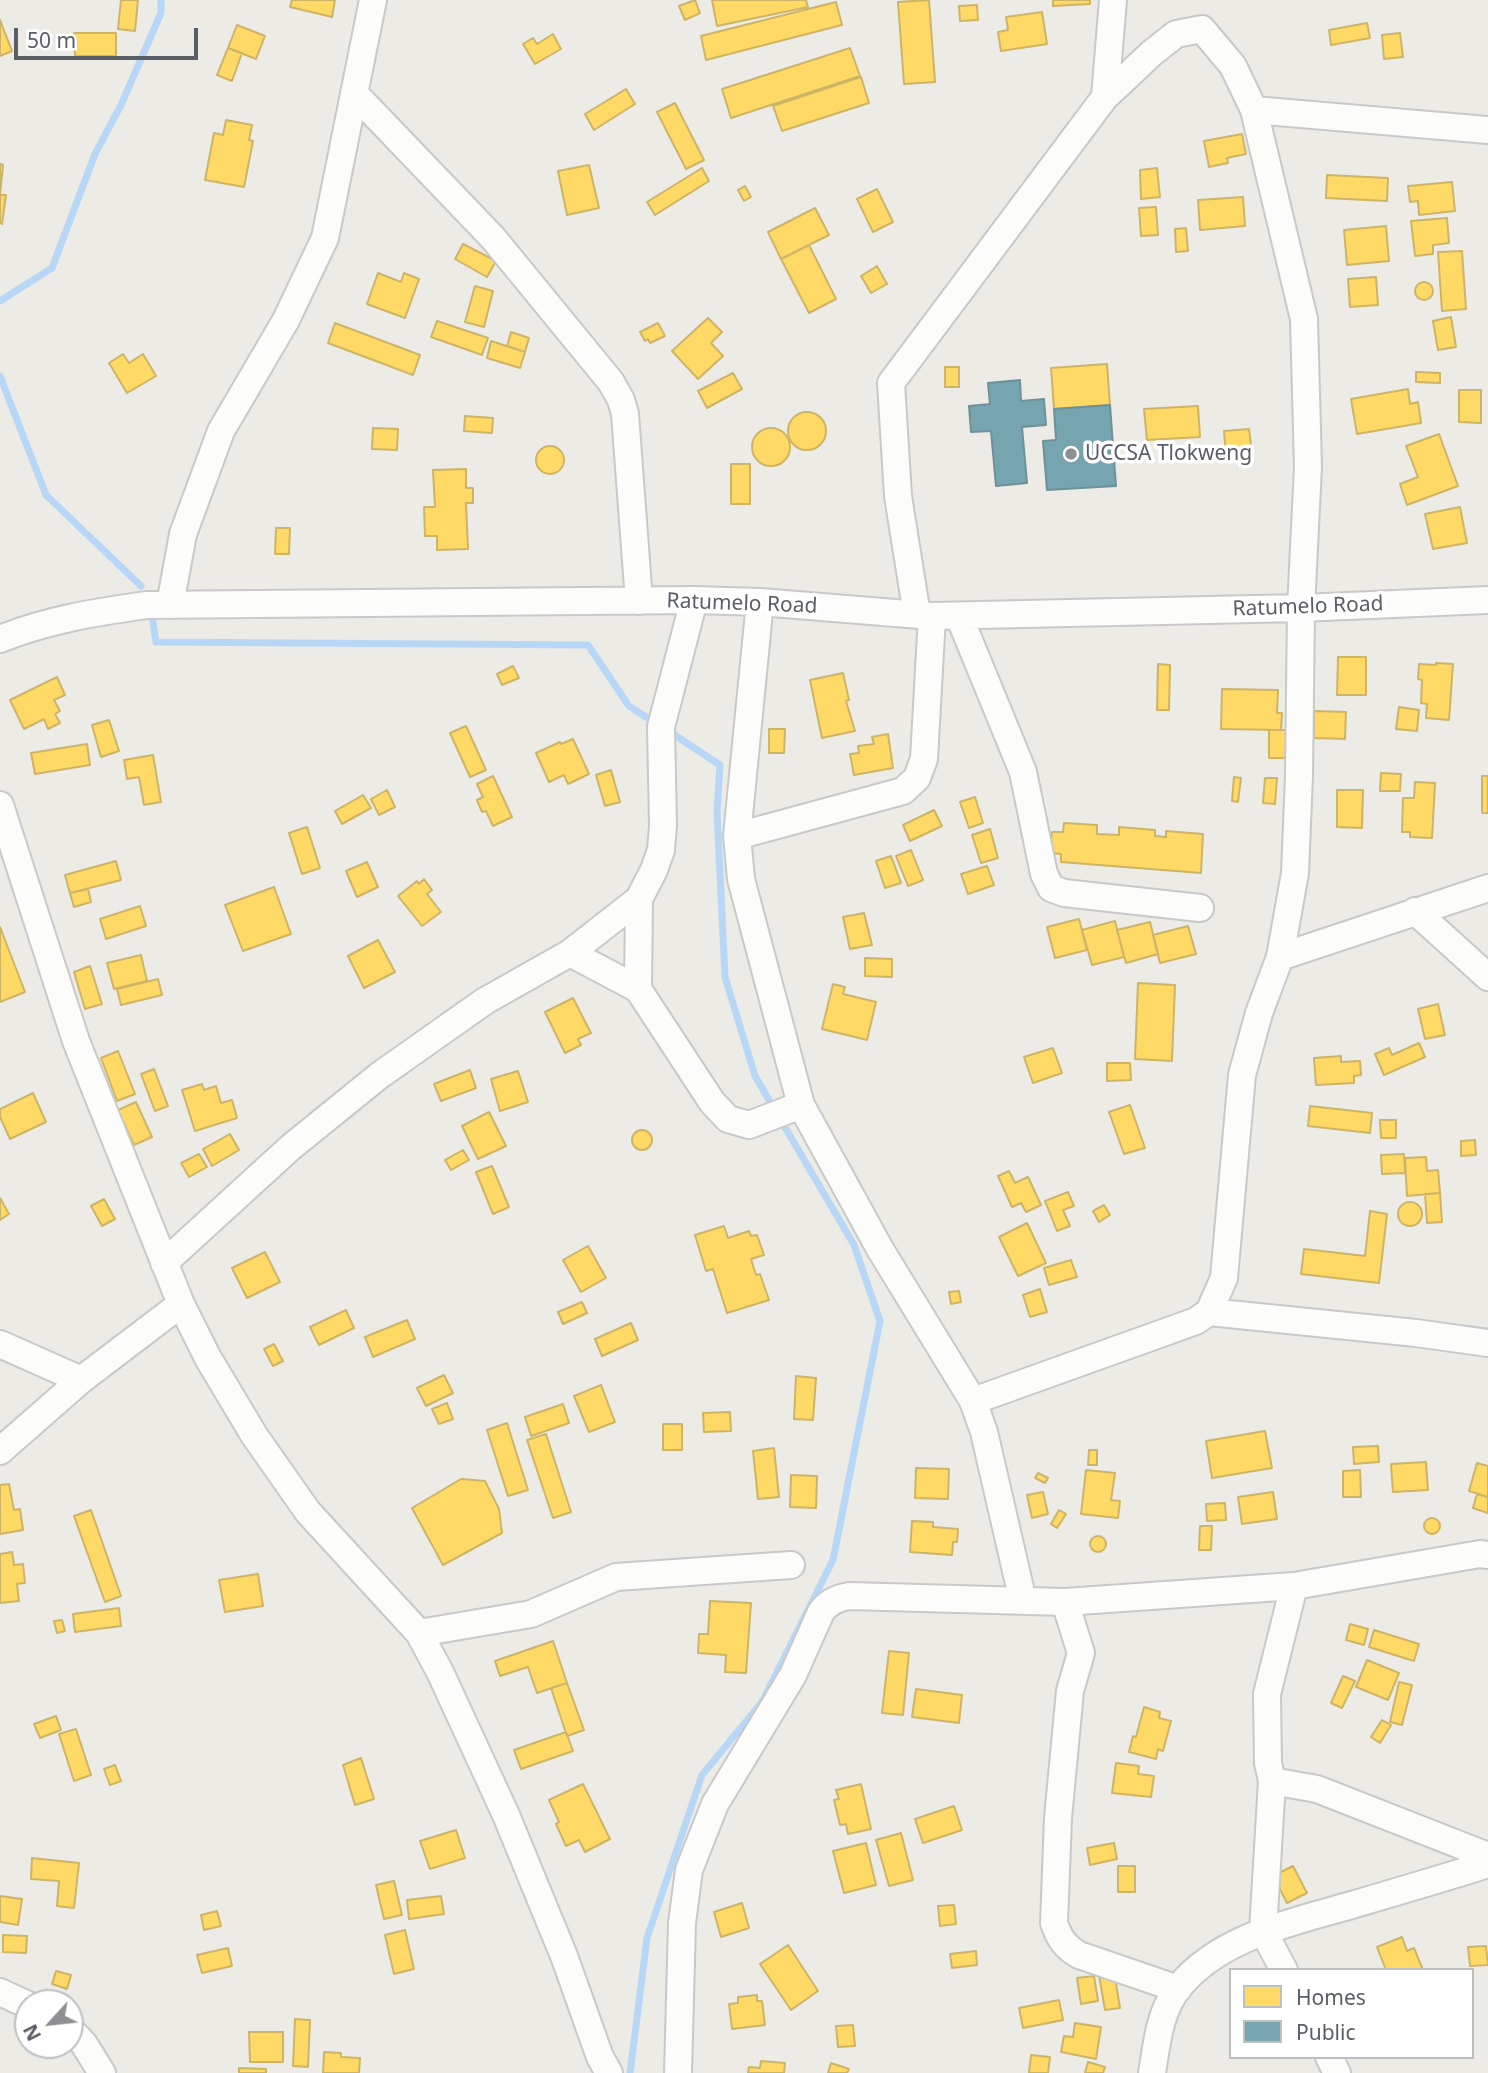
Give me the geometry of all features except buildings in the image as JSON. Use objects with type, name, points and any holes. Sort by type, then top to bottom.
[{"type":"street","points":[[170,605],[183,534],[221,431],[286,320],[325,238],[373,0]]},
{"type":"street","points":[[1105,97],[1113,0]]},
{"type":"street","points":[[737,836],[903,791],[917,778],[924,759],[925,616],[898,496],[891,383],[1105,97],[1176,34],[1202,29],[1233,66],[1254,110],[1304,319],[1308,467],[1301,608],[1295,873],[1280,957],[1259,1013],[1242,1075],[1224,1278],[1209,1312],[1196,1321],[973,1401]]},
{"type":"street","points":[[354,93],[493,238],[611,382],[625,414],[639,601]]},
{"type":"street","points":[[1254,110],[1488,130]]},
{"type":"street","points":[[164,1262],[291,1147],[380,1075],[485,1001],[570,953],[639,899],[661,850],[662,727],[694,600]]},
{"type":"street","name":"Ratumelo Road","points":[[0,639],[23,629],[80,615],[147,605],[694,600],[959,616],[1301,608],[1488,600]]},
{"type":"street","points":[[760,602],[737,836],[741,879],[801,1105],[880,1249],[973,1401],[984,1432],[1023,1601]]},
{"type":"street","points":[[959,616],[1023,772],[1044,874],[1051,888],[1064,893],[1200,908]]},
{"type":"street","points":[[0,806],[76,1041],[181,1304],[208,1358],[254,1435],[308,1512],[419,1633],[462,1717],[506,1815],[564,1956],[600,2057],[609,2073]]},
{"type":"street","points":[[1280,957],[1488,888]]},
{"type":"street","points":[[638,989],[639,899]]},
{"type":"street","points":[[1415,911],[1488,977]]},
{"type":"street","points":[[570,953],[638,989],[712,1102],[728,1119],[749,1125],[801,1105]]},
{"type":"street","points":[[0,1451],[81,1380],[181,1304]]},
{"type":"street","points":[[1209,1312],[1488,1342]]},
{"type":"street","points":[[0,1344],[81,1380]]},
{"type":"street","points":[[678,2073],[682,1923],[689,1870],[715,1804],[793,1675],[821,1612],[834,1601],[849,1596],[1065,1602],[1294,1586],[1479,1554],[1488,1556]]},
{"type":"street","points":[[419,1633],[531,1614],[616,1577],[790,1565]]},
{"type":"street","points":[[1282,1968],[1263,1931],[1272,1781],[1268,1763],[1267,1694],[1294,1586]]},
{"type":"street","points":[[1065,1602],[1081,1653],[1070,1691],[1059,1805],[1054,1923],[1067,1948],[1079,1955],[1178,1989]]},
{"type":"street","points":[[1272,1781],[1317,1789],[1488,1856]]},
{"type":"street","points":[[1152,2073],[1161,2017],[1178,1989],[1208,1959],[1263,1931],[1488,1864]]},
{"type":"street","points":[[84,2044],[102,2073]]},
{"type":"waterway","points":[[0,301],[52,268],[95,154],[121,105],[161,13],[161,0]]},
{"type":"waterway","points":[[0,376],[46,495],[141,586]]},
{"type":"waterway","points":[[153,622],[156,642],[588,645],[629,706],[657,724]]},
{"type":"waterway","points":[[630,2073],[647,1938],[702,1775],[762,1702],[833,1560],[880,1321],[854,1245],[755,1076],[725,977],[717,811],[720,765],[667,730]]},
{"type":"place","name":"UCCSA Tlokweng","points":[[1071,454]]}]
